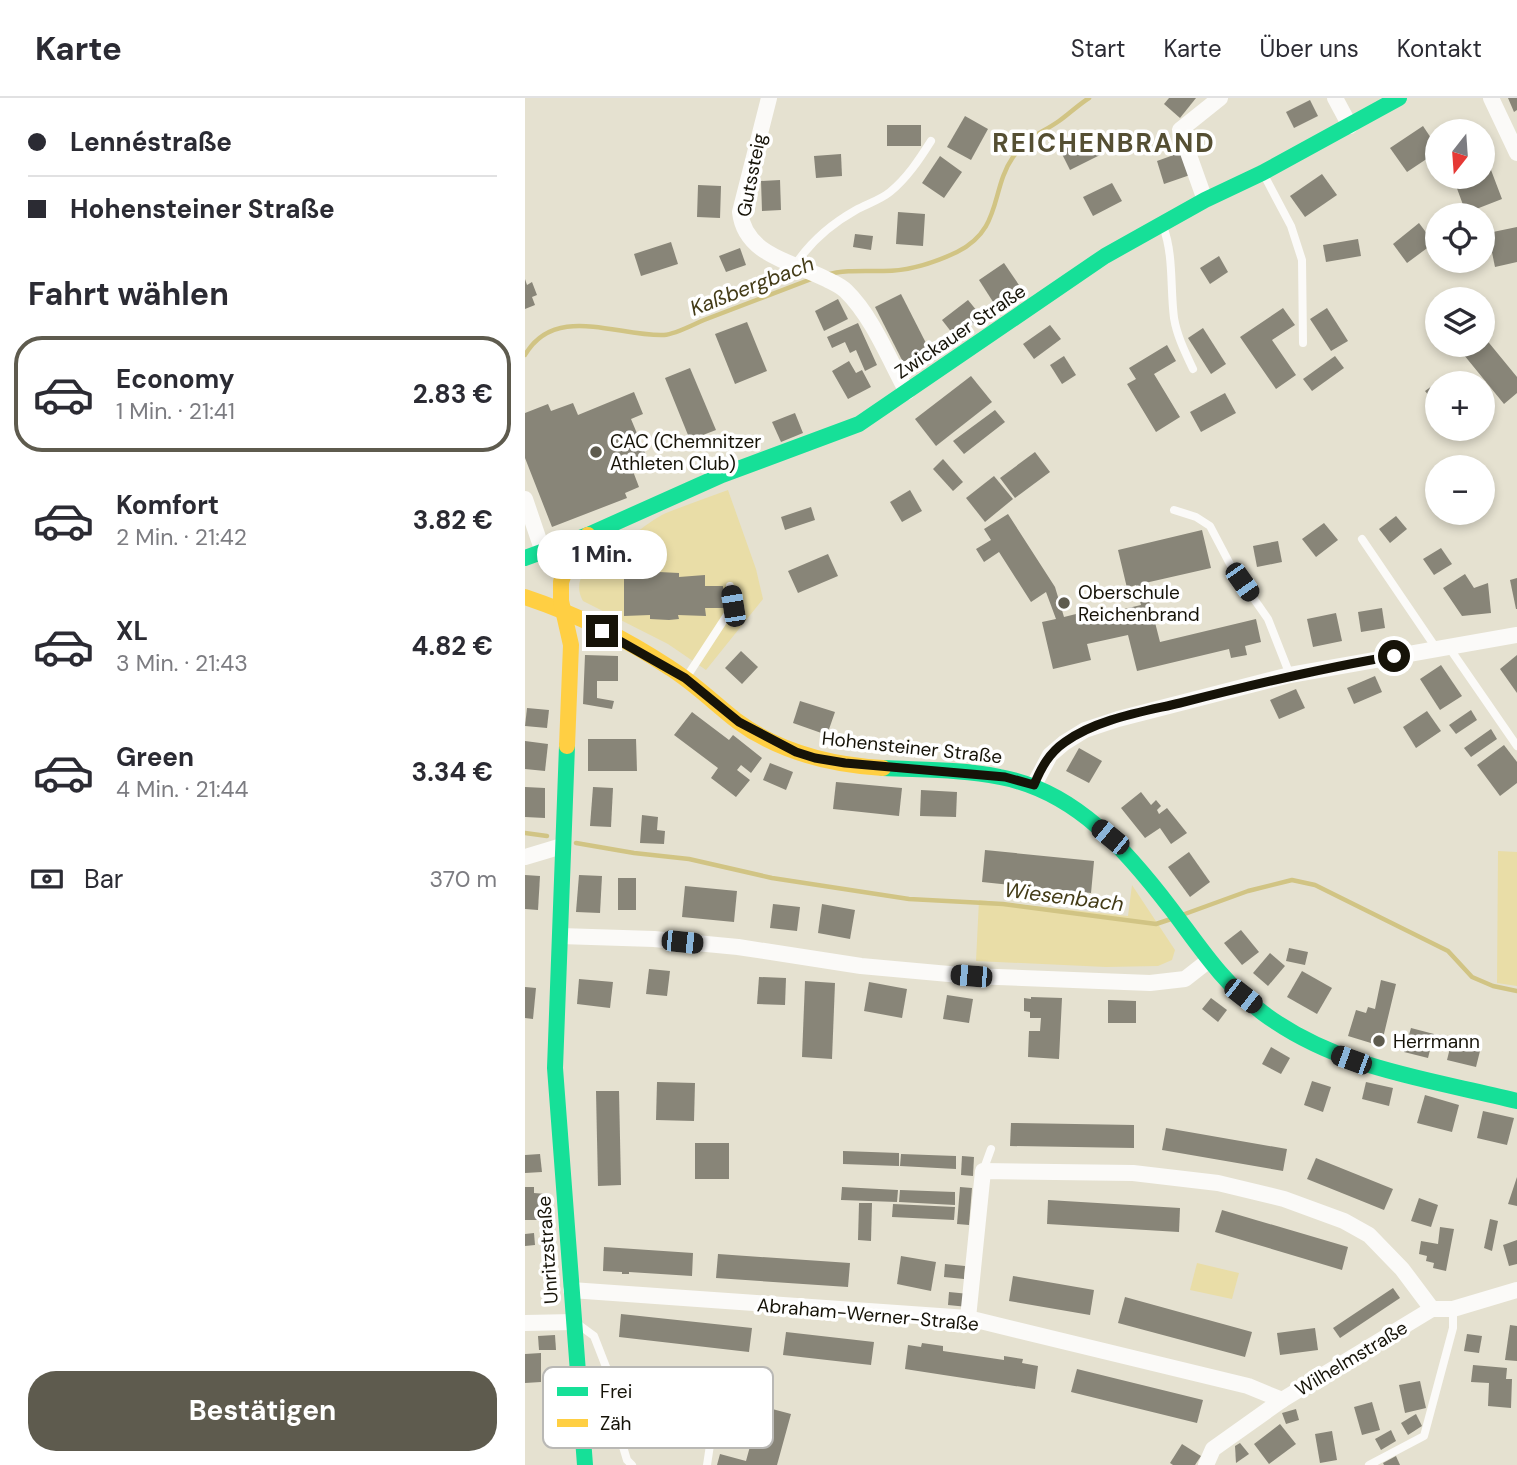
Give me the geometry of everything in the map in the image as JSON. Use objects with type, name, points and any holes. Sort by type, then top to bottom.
[{"type":"main road","name":"Zwickauer Straße","points":[[525,558],[588,536],[722,475],[859,424],[1105,256],[1399,98]]},
{"type":"main road","points":[[564,612],[560,596],[563,572],[588,536]]},
{"type":"main road","name":"Hohensteiner Straße","points":[[525,597],[564,612],[621,640],[685,678],[739,722],[762,736],[815,758],[1005,777],[1034,785],[1056,796],[1110,837],[1140,869],[1208,961],[1273,1021],[1332,1053],[1369,1066],[1517,1101]]},
{"type":"main road","name":"Unritzstraße","points":[[564,612],[571,645],[555,1068],[577,1367]]},
{"type":"street","name":"Gutssteig","points":[[769,98],[740,212],[741,226],[750,241],[768,254],[844,288],[855,301],[907,392]]},
{"type":"street","points":[[1205,200],[1180,130],[1220,98]]},
{"type":"street","points":[[1335,98],[1350,126]]},
{"type":"street","points":[[1491,98],[1517,153]]},
{"type":"street","points":[[525,499],[543,552]]},
{"type":"street","points":[[1034,785],[1050,755],[1064,743],[1085,730],[1118,719],[1290,676],[1517,635]]},
{"type":"street","points":[[525,858],[562,846]]},
{"type":"street","points":[[560,936],[654,939],[738,947],[861,966],[971,976],[1150,983],[1185,979],[1208,961]]},
{"type":"street","points":[[968,1318],[983,1171],[1133,1173],[1219,1183],[1284,1199],[1344,1221],[1369,1235],[1402,1269],[1432,1309],[1453,1309],[1517,1290]]},
{"type":"street","name":"Abraham-Werner-Straße","points":[[571,1290],[968,1318],[1248,1386],[1282,1400]]},
{"type":"street","name":"Wilhelmstraße","points":[[1206,1465],[1213,1449],[1282,1400],[1432,1309]]},
{"type":"street","points":[[525,1323],[574,1322]]},
{"type":"lane","points":[[801,267],[808,245],[854,211],[888,194],[916,164],[931,141]]},
{"type":"lane","points":[[1262,173],[1290,226],[1302,260],[1303,343]]},
{"type":"lane","points":[[1162,224],[1170,244],[1176,328],[1193,369]]},
{"type":"lane","points":[[1174,510],[1196,517],[1210,526],[1231,565],[1268,619],[1290,676]]},
{"type":"lane","points":[[1362,539],[1517,746]]},
{"type":"lane","points":[[685,678],[733,606],[730,586]]},
{"type":"lane","points":[[983,1171],[991,1149]]},
{"type":"lane","points":[[1369,1465],[1424,1436],[1453,1328],[1453,1309]]},
{"type":"lane","points":[[574,1322],[594,1336],[606,1367]]},
{"type":"lane","points":[[624,1448],[627,1460],[632,1465]]},
{"type":"shaded area","points":[[728,490],[756,569],[763,599],[706,670],[668,644],[583,601],[579,590],[581,579],[586,570],[604,553],[662,515]]},
{"type":"shaded area","points":[[1498,851],[1517,852],[1517,986],[1497,983]]},
{"type":"shaded area","points":[[1132,885],[1175,950],[1172,960],[1158,966],[1106,967],[976,961],[979,900],[1128,916]]},
{"type":"shaded area","points":[[1197,1263],[1239,1273],[1232,1299],[1190,1290]]},
{"type":"building","points":[[1169,98],[1196,98],[1180,118],[1164,104]]},
{"type":"building","points":[[1508,98],[1517,98],[1517,110],[1514,112]]},
{"type":"building","points":[[1310,100],[1318,116],[1294,128],[1286,112]]},
{"type":"building","points":[[965,116],[988,129],[971,160],[947,147]]},
{"type":"building","points":[[887,125],[921,125],[921,146],[887,146]]},
{"type":"building","points":[[1423,126],[1425,129],[1425,160],[1407,172],[1390,148]]},
{"type":"building","points":[[1090,135],[1100,155],[1070,170],[1060,150]]},
{"type":"building","points":[[1182,152],[1190,175],[1164,184],[1157,161]]},
{"type":"building","points":[[841,154],[842,176],[816,178],[814,156]]},
{"type":"building","points":[[940,156],[962,172],[944,198],[922,183]]},
{"type":"building","points":[[1322,174],[1337,195],[1305,217],[1290,196]]},
{"type":"building","points":[[780,180],[781,210],[762,211],[761,181]]},
{"type":"building","points":[[1495,181],[1502,199],[1492,203],[1462,203],[1457,189],[1495,189]]},
{"type":"building","points":[[1112,183],[1122,201],[1093,216],[1083,197]]},
{"type":"building","points":[[698,185],[721,186],[720,218],[697,217]]},
{"type":"building","points":[[898,212],[925,214],[923,246],[896,244]]},
{"type":"building","points":[[1419,223],[1425,231],[1425,250],[1407,263],[1393,244]]},
{"type":"building","points":[[1517,227],[1517,262],[1495,267],[1495,232]]},
{"type":"building","points":[[855,234],[873,236],[871,250],[853,247]]},
{"type":"building","points":[[1358,239],[1361,256],[1326,262],[1323,245]]},
{"type":"building","points":[[671,242],[678,264],[641,276],[634,254]]},
{"type":"building","points":[[740,248],[746,265],[726,272],[719,256]]},
{"type":"building","points":[[1219,256],[1228,272],[1210,284],[1200,268]]},
{"type":"building","points":[[1004,263],[1021,288],[995,305],[979,280]]},
{"type":"building","points":[[525,279],[527,285],[532,282],[537,295],[532,297],[535,305],[525,309]]},
{"type":"building","points":[[901,294],[929,349],[903,362],[875,307]]},
{"type":"building","points":[[838,299],[848,319],[824,331],[815,311]]},
{"type":"building","points":[[968,300],[982,317],[956,338],[942,320]]},
{"type":"building","points":[[1283,308],[1295,325],[1272,340],[1296,375],[1276,389],[1240,337]]},
{"type":"building","points":[[1327,308],[1348,341],[1331,351],[1310,319]]},
{"type":"building","points":[[747,322],[767,371],[735,384],[715,334]]},
{"type":"building","points":[[858,323],[877,365],[865,371],[856,350],[850,353],[845,342],[832,348],[827,337]]},
{"type":"building","points":[[1050,325],[1061,339],[1034,359],[1023,344]]},
{"type":"building","points":[[1203,328],[1226,364],[1211,374],[1188,338]]},
{"type":"building","points":[[1167,345],[1176,361],[1154,374],[1180,417],[1156,432],[1127,384],[1136,379],[1129,368]]},
{"type":"building","points":[[1495,350],[1517,377],[1517,393],[1504,404],[1495,393],[1495,371],[1477,371],[1466,357],[1495,357]]},
{"type":"building","points":[[1064,356],[1076,375],[1062,384],[1050,365]]},
{"type":"building","points":[[1335,356],[1344,368],[1312,391],[1303,379]]},
{"type":"building","points":[[849,361],[856,373],[862,370],[871,387],[848,399],[832,371]]},
{"type":"building","points":[[690,368],[716,430],[690,440],[665,378]]},
{"type":"building","points":[[971,376],[992,402],[936,446],[915,419]]},
{"type":"building","points":[[634,392],[643,414],[631,419],[648,460],[631,466],[639,487],[625,493],[627,498],[552,527],[525,458],[525,413],[548,404],[551,411],[573,403],[578,415]]},
{"type":"building","points":[[1225,393],[1236,413],[1201,432],[1190,412]]},
{"type":"building","points":[[995,410],[1005,422],[964,454],[953,441]]},
{"type":"building","points":[[795,413],[803,433],[781,442],[772,422]]},
{"type":"building","points":[[1035,452],[1050,472],[1015,498],[1000,478]]},
{"type":"building","points":[[943,459],[963,482],[953,491],[933,469]]},
{"type":"building","points":[[994,476],[1013,499],[985,522],[966,498]]},
{"type":"building","points":[[910,490],[922,511],[902,522],[890,502]]},
{"type":"building","points":[[811,507],[815,520],[785,530],[781,517]]},
{"type":"building","points":[[1008,514],[1055,587],[1064,617],[1080,613],[1081,619],[1141,605],[1136,585],[1127,588],[1118,550],[1202,530],[1211,568],[1145,583],[1160,642],[1256,619],[1261,642],[1245,646],[1247,655],[1231,658],[1229,649],[1137,671],[1128,635],[1087,644],[1091,660],[1053,669],[1042,622],[1056,619],[1046,592],[1031,602],[999,552],[984,562],[976,549],[991,540],[984,529]]},
{"type":"building","points":[[1396,516],[1407,529],[1390,543],[1379,529]]},
{"type":"building","points":[[1324,523],[1338,540],[1316,557],[1302,539]]},
{"type":"building","points":[[1278,541],[1282,562],[1257,567],[1253,546]]},
{"type":"building","points":[[1441,548],[1452,564],[1434,575],[1423,559]]},
{"type":"building","points":[[828,554],[838,576],[798,593],[788,571]]},
{"type":"building","points":[[679,573],[679,577],[705,575],[705,586],[723,586],[724,608],[705,608],[706,616],[678,615],[679,619],[669,620],[650,619],[650,615],[624,616],[624,576],[650,577],[650,574]]},
{"type":"building","points":[[1465,574],[1474,588],[1488,583],[1491,613],[1462,616],[1443,588]]},
{"type":"building","points":[[1517,578],[1517,609],[1516,609],[1510,580]]},
{"type":"building","points":[[1382,608],[1385,628],[1361,632],[1358,612]]},
{"type":"building","points":[[1336,613],[1342,641],[1313,647],[1307,619]]},
{"type":"building","points":[[741,651],[758,667],[742,684],[725,668]]},
{"type":"building","points":[[585,655],[618,656],[618,681],[597,681],[597,698],[614,701],[612,709],[583,704]]},
{"type":"building","points":[[1517,655],[1517,693],[1500,669]]},
{"type":"building","points":[[1441,665],[1462,696],[1440,710],[1420,679]]},
{"type":"building","points":[[1375,676],[1382,692],[1354,704],[1347,688]]},
{"type":"building","points":[[1296,689],[1305,708],[1279,719],[1270,700]]},
{"type":"building","points":[[800,701],[835,712],[827,735],[793,723]]},
{"type":"building","points":[[527,708],[549,710],[547,728],[525,726]]},
{"type":"building","points":[[1471,710],[1477,720],[1456,734],[1449,725]]},
{"type":"building","points":[[1427,711],[1441,731],[1416,748],[1403,727]]},
{"type":"building","points":[[692,712],[729,740],[733,735],[762,758],[751,773],[741,765],[737,770],[750,780],[736,797],[711,778],[718,768],[674,735]]},
{"type":"building","points":[[1491,729],[1497,739],[1471,757],[1464,748]]},
{"type":"building","points":[[588,739],[636,739],[637,771],[588,771]]},
{"type":"building","points":[[525,741],[548,744],[545,771],[525,769]]},
{"type":"building","points":[[1504,745],[1517,762],[1517,783],[1500,796],[1477,765]]},
{"type":"building","points":[[1079,748],[1102,761],[1089,783],[1066,771]]},
{"type":"building","points":[[770,763],[793,772],[786,790],[763,780]]},
{"type":"building","points":[[836,782],[902,788],[899,816],[833,809]]},
{"type":"building","points":[[525,787],[545,788],[545,818],[525,817]]},
{"type":"building","points":[[593,787],[613,788],[611,827],[590,826]]},
{"type":"building","points":[[921,790],[957,792],[956,817],[920,816]]},
{"type":"building","points":[[1141,792],[1151,805],[1156,800],[1161,806],[1157,810],[1159,814],[1167,808],[1187,833],[1171,844],[1160,828],[1145,838],[1121,808]]},
{"type":"building","points":[[642,815],[658,817],[657,830],[665,831],[664,844],[640,843]]},
{"type":"building","points":[[985,850],[1094,861],[1091,893],[982,882]]},
{"type":"building","points":[[1189,852],[1210,882],[1190,897],[1168,867]]},
{"type":"building","points":[[525,875],[540,876],[538,910],[525,909]]},
{"type":"building","points":[[579,875],[602,876],[600,913],[576,912]]},
{"type":"building","points":[[618,878],[636,878],[636,910],[618,910]]},
{"type":"building","points":[[685,886],[737,891],[734,922],[682,917]]},
{"type":"building","points":[[773,904],[800,907],[797,931],[770,928]]},
{"type":"building","points":[[822,904],[855,910],[850,939],[818,933]]},
{"type":"building","points":[[1241,930],[1259,952],[1242,965],[1224,943]]},
{"type":"building","points":[[1289,948],[1308,952],[1305,965],[1286,961]]},
{"type":"building","points":[[1270,953],[1285,966],[1268,986],[1253,973]]},
{"type":"building","points":[[649,969],[670,971],[667,996],[646,994]]},
{"type":"building","points":[[1302,971],[1332,988],[1317,1014],[1287,997]]},
{"type":"building","points":[[759,977],[786,978],[785,1005],[757,1004]]},
{"type":"building","points":[[579,979],[613,982],[610,1008],[577,1004]]},
{"type":"building","points":[[1381,980],[1396,984],[1383,1038],[1387,1039],[1384,1047],[1348,1036],[1356,1010],[1366,1013],[1368,1007],[1375,1009]]},
{"type":"building","points":[[805,981],[835,983],[832,1059],[802,1057]]},
{"type":"building","points":[[869,982],[907,989],[902,1018],[864,1011]]},
{"type":"building","points":[[525,987],[536,988],[533,1019],[525,1018]]},
{"type":"building","points":[[947,995],[973,999],[969,1023],[943,1019]]},
{"type":"building","points":[[1024,998],[1062,998],[1059,1059],[1028,1057],[1029,1031],[1040,1031],[1041,1018],[1030,1018],[1030,1012],[1024,1011]]},
{"type":"building","points":[[1211,998],[1227,1010],[1218,1022],[1202,1009]]},
{"type":"building","points":[[1108,1000],[1136,1001],[1136,1023],[1108,1023]]},
{"type":"building","points":[[1411,1028],[1434,1034],[1428,1058],[1404,1052]]},
{"type":"building","points":[[1453,1036],[1482,1043],[1476,1067],[1447,1060]]},
{"type":"building","points":[[1271,1047],[1290,1058],[1281,1074],[1262,1064]]},
{"type":"building","points":[[1312,1081],[1331,1087],[1323,1112],[1304,1105]]},
{"type":"building","points":[[657,1082],[695,1083],[694,1121],[656,1120]]},
{"type":"building","points":[[1366,1082],[1393,1088],[1389,1106],[1362,1099]]},
{"type":"building","points":[[596,1091],[619,1091],[621,1185],[598,1186]]},
{"type":"building","points":[[1425,1095],[1459,1105],[1452,1132],[1417,1123]]},
{"type":"building","points":[[1483,1111],[1514,1118],[1507,1145],[1477,1138]]},
{"type":"building","points":[[1011,1123],[1134,1125],[1134,1148],[1010,1146]]},
{"type":"building","points":[[1166,1128],[1287,1149],[1283,1171],[1162,1150]]},
{"type":"building","points":[[695,1143],[729,1143],[729,1179],[695,1179]]},
{"type":"building","points":[[843,1151],[899,1153],[899,1166],[843,1164]]},
{"type":"building","points":[[540,1154],[542,1172],[525,1173],[525,1155]]},
{"type":"building","points":[[901,1154],[956,1156],[956,1169],[900,1166]]},
{"type":"building","points":[[962,1156],[974,1157],[973,1176],[961,1175]]},
{"type":"building","points":[[1316,1158],[1393,1189],[1384,1210],[1307,1179]]},
{"type":"building","points":[[1517,1177],[1517,1206],[1508,1204]]},
{"type":"building","points":[[525,1187],[534,1187],[534,1193],[546,1194],[546,1220],[525,1220]]},
{"type":"building","points":[[842,1187],[898,1190],[897,1202],[841,1200]]},
{"type":"building","points":[[960,1187],[972,1188],[969,1225],[957,1224]]},
{"type":"building","points":[[900,1190],[955,1192],[955,1205],[899,1202]]},
{"type":"building","points":[[1419,1198],[1438,1205],[1431,1227],[1411,1221]]},
{"type":"building","points":[[1048,1200],[1180,1208],[1179,1232],[1047,1224]]},
{"type":"building","points":[[859,1203],[872,1203],[871,1241],[858,1240]]},
{"type":"building","points":[[893,1204],[955,1207],[954,1220],[892,1217]]},
{"type":"building","points":[[1222,1210],[1348,1247],[1342,1270],[1215,1232]]},
{"type":"building","points":[[1490,1219],[1498,1221],[1492,1251],[1484,1248]]},
{"type":"building","points":[[1440,1227],[1454,1229],[1446,1271],[1433,1268],[1434,1263],[1426,1261],[1427,1256],[1419,1254],[1421,1241],[1438,1244]]},
{"type":"building","points":[[534,1233],[535,1245],[525,1246],[525,1234]]},
{"type":"building","points":[[1517,1240],[1517,1264],[1509,1266],[1503,1245]]},
{"type":"building","points":[[604,1247],[693,1253],[692,1276],[603,1271]]},
{"type":"building","points":[[718,1254],[850,1263],[848,1287],[716,1278]]},
{"type":"building","points":[[901,1256],[936,1262],[931,1291],[897,1284]]},
{"type":"building","points":[[945,1264],[965,1266],[964,1279],[944,1277]]},
{"type":"building","points":[[1013,1276],[1094,1290],[1090,1315],[1009,1301]]},
{"type":"building","points":[[1393,1288],[1400,1298],[1340,1338],[1333,1328]]},
{"type":"building","points":[[949,1292],[969,1294],[968,1307],[948,1305]]},
{"type":"building","points":[[1125,1297],[1252,1332],[1245,1357],[1118,1323]]},
{"type":"building","points":[[621,1314],[752,1328],[749,1352],[619,1337]]},
{"type":"building","points":[[1510,1325],[1517,1326],[1517,1361],[1505,1360]]},
{"type":"building","points":[[1315,1328],[1318,1350],[1280,1355],[1277,1333]]},
{"type":"building","points":[[786,1332],[874,1342],[871,1365],[783,1355]]},
{"type":"building","points":[[1467,1334],[1482,1336],[1479,1353],[1464,1351]]},
{"type":"building","points":[[555,1335],[556,1350],[539,1350],[538,1336]]},
{"type":"building","points":[[922,1343],[943,1346],[943,1351],[1004,1360],[1004,1356],[1023,1359],[1022,1363],[1038,1366],[1035,1389],[905,1369],[908,1345],[921,1347]]},
{"type":"building","points":[[541,1353],[541,1382],[525,1383],[525,1354]]},
{"type":"building","points":[[1473,1365],[1507,1368],[1506,1379],[1512,1379],[1511,1408],[1488,1406],[1489,1383],[1471,1382]]},
{"type":"building","points":[[1077,1369],[1203,1400],[1197,1423],[1071,1392]]},
{"type":"building","points":[[1420,1381],[1426,1408],[1405,1413],[1399,1385]]},
{"type":"building","points":[[1372,1402],[1380,1430],[1362,1435],[1354,1407]]},
{"type":"building","points":[[773,1409],[791,1414],[777,1465],[717,1465],[720,1454],[746,1461],[750,1448],[773,1448]]},
{"type":"building","points":[[1296,1409],[1299,1420],[1286,1424],[1282,1413]]},
{"type":"building","points":[[1416,1414],[1422,1426],[1408,1435],[1401,1423]]},
{"type":"building","points":[[1280,1424],[1296,1444],[1269,1464],[1254,1444]]},
{"type":"building","points":[[1391,1430],[1396,1441],[1381,1450],[1375,1439]]},
{"type":"building","points":[[1332,1431],[1337,1460],[1320,1463],[1315,1434]]},
{"type":"building","points":[[1240,1443],[1249,1454],[1236,1463],[1235,1446]]},
{"type":"building","points":[[1182,1444],[1201,1456],[1195,1465],[1170,1463]]},
{"type":"building","points":[[1396,1456],[1400,1465],[1384,1465],[1383,1463]]},
{"type":"waterway","name":"Kaßbergbach","points":[[826,275],[909,268],[948,256],[972,243],[989,221],[1001,183],[1013,157],[1029,140],[1089,98]]},
{"type":"waterway","name":"Kaßbergbach","points":[[525,355],[538,339],[553,330],[589,326],[664,335],[814,278]]},
{"type":"waterway","name":"Wiesenbach","points":[[525,833],[547,836]]},
{"type":"waterway","name":"Wiesenbach","points":[[576,843],[689,859],[772,878],[909,899],[1003,904],[1156,924],[1171,919]]},
{"type":"waterway","name":"Wiesenbach","points":[[1182,915],[1248,891],[1292,880],[1315,885],[1448,951],[1472,977],[1493,986],[1517,991]]},
{"type":"traffic: fast","points":[[525,558],[588,535],[722,475],[859,424],[1105,256],[1399,98]]},
{"type":"traffic: fast","points":[[567,746],[555,1068],[578,1367]]},
{"type":"traffic: fast","points":[[883,768],[986,774],[1027,784],[1053,795],[1098,827],[1118,846],[1155,888],[1224,977],[1263,1013],[1292,1032],[1353,1060],[1517,1101]]},
{"type":"traffic: fast","points":[[584,1448],[585,1465]]},
{"type":"traffic: slow","points":[[567,746],[571,645],[561,601],[561,582],[567,565],[588,535]]},
{"type":"traffic: slow","points":[[525,597],[581,619],[636,647],[687,680],[737,721],[770,741],[825,760],[883,768]]},
{"type":"place","name":"CAC (Chemnitzer Athleten Club)","points":[[596,452]]},
{"type":"place","name":"Oberschule Reichenbrand","points":[[1064,603]]},
{"type":"place","name":"Herrmann","points":[[1379,1041]]},
{"type":"district","name":"REICHENBRAND","points":[[1104,143]]},
{"type":"route","points":[[602,631],[685,678],[739,722],[796,752],[845,763],[1005,777],[1034,785],[1050,755],[1085,730],[1118,719],[1290,676],[1394,656]]}]
